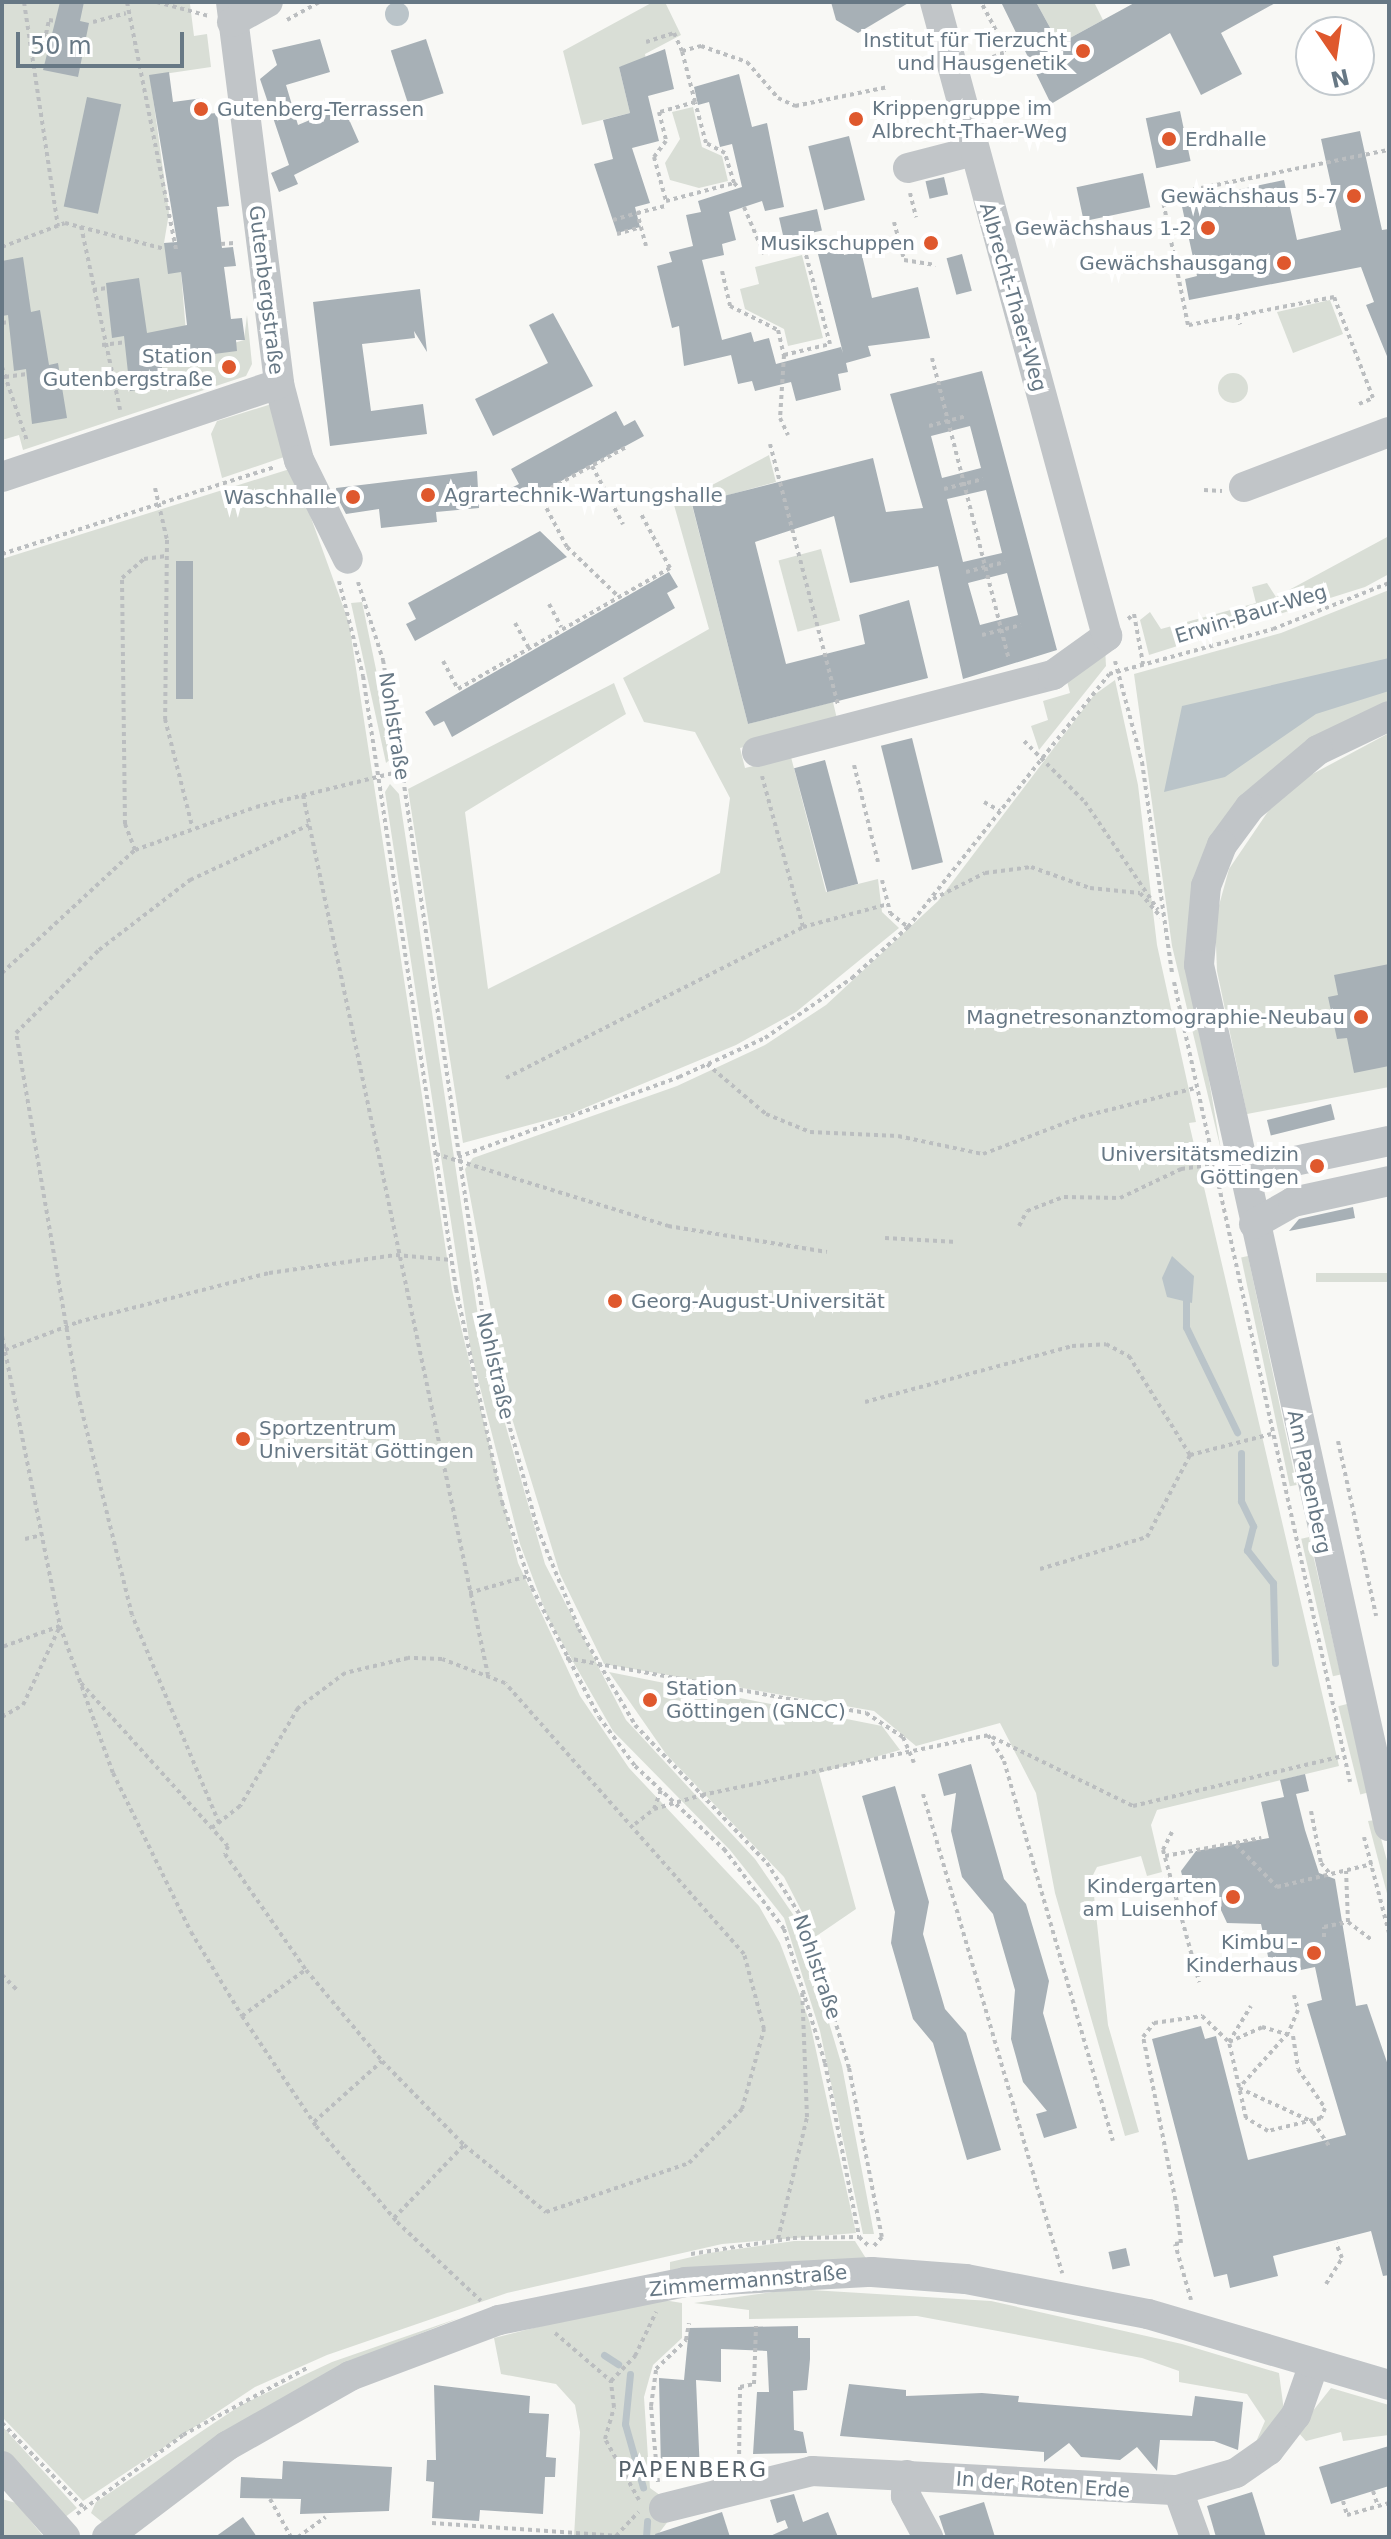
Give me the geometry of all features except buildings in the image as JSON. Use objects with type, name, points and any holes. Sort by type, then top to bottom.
[{"type":"street","points":[[231,12],[268,2]]},
{"type":"street","name":"Albrecht-Thaer-Weg","points":[[935,2],[1107,636],[1053,675],[1015,685]]},
{"type":"street","name":"Gutenbergstraße","points":[[2,477],[279,384],[231,12]]},
{"type":"street","points":[[908,168],[974,151]]},
{"type":"street","points":[[279,384],[299,460],[344,556]]},
{"type":"street","points":[[1244,487],[1389,432]]},
{"type":"street","points":[[757,752],[1015,685]]},
{"type":"street","name":"Am Papenberg","points":[[1389,716],[1318,750],[1269,789],[1222,845],[1206,886],[1199,965],[1389,1826]]},
{"type":"street","points":[[1243,1172],[1389,1141]]},
{"type":"street","points":[[1254,1224],[1303,1199],[1389,1181]]},
{"type":"street","name":"Zimmermannstraße","points":[[107,2537],[203,2463],[305,2399],[499,2320],[664,2285],[872,2260],[1069,2295],[1389,2385]]},
{"type":"street","name":"In der Roten Erde","points":[[652,2509],[812,2471],[907,2475],[1109,2492],[1178,2490],[1236,2473],[1269,2450],[1296,2415],[1314,2364]]},
{"type":"street","points":[[2,2466],[65,2537]]},
{"type":"street","points":[[907,2475],[906,2496],[928,2537]]},
{"type":"street","points":[[1178,2490],[1195,2537]]},
{"type":"path","points":[[24,2],[58,226]]},
{"type":"path","points":[[127,2],[126,13],[148,92],[159,170],[165,170],[176,250]]},
{"type":"path","points":[[157,2],[231,12]]},
{"type":"path","points":[[952,67],[1007,51],[981,2]]},
{"type":"path","points":[[93,22],[126,13]]},
{"type":"path","points":[[31,46],[46,34],[49,20],[56,21]]},
{"type":"path","points":[[646,42],[674,33],[682,51],[706,143],[725,153],[734,183],[739,188]]},
{"type":"path","points":[[682,51],[716,46],[747,62],[778,98],[795,106],[888,87]]},
{"type":"path","points":[[695,102],[659,112],[666,141],[654,157],[666,201],[734,183]]},
{"type":"path","points":[[1359,404],[1373,398],[1334,297],[1188,325],[1162,196],[1389,150]]},
{"type":"path","points":[[613,220],[665,206]]},
{"type":"path","points":[[744,207],[764,254]]},
{"type":"path","points":[[637,213],[646,246]]},
{"type":"path","points":[[894,222],[904,260],[936,265]]},
{"type":"path","points":[[2,247],[58,226],[81,226],[165,249]]},
{"type":"path","points":[[81,226],[102,345],[127,435]]},
{"type":"path","points":[[617,234],[641,227]]},
{"type":"path","points":[[784,355],[830,344],[803,244]]},
{"type":"path","points":[[722,271],[730,306],[778,330],[784,355],[780,418],[788,435]]},
{"type":"path","points":[[93,290],[107,288]]},
{"type":"path","points":[[1237,316],[1240,324]]},
{"type":"path","points":[[2,323],[9,322]]},
{"type":"path","points":[[102,345],[125,342]]},
{"type":"path","points":[[932,358],[1015,685]]},
{"type":"path","points":[[2,367],[35,466]]},
{"type":"path","points":[[5,377],[27,374]]},
{"type":"path","points":[[929,426],[967,416]]},
{"type":"path","points":[[770,444],[845,729]]},
{"type":"path","points":[[523,503],[628,446]]},
{"type":"path","points":[[2,554],[299,460]]},
{"type":"path","points":[[592,466],[623,524]]},
{"type":"path","points":[[944,489],[983,479]]},
{"type":"path","points":[[155,488],[167,556],[165,719],[192,826]]},
{"type":"path","points":[[539,494],[567,547],[618,596]]},
{"type":"path","points":[[561,627],[670,568],[641,514]]},
{"type":"path","points":[[135,850],[125,824],[122,578],[144,559],[167,556]]},
{"type":"path","points":[[344,556],[338,579],[353,622],[452,1260],[502,1502],[528,1576],[564,1657],[619,1746],[775,1911],[801,1980],[859,2237],[872,2260]]},
{"type":"path","name":"Nohlstraße","points":[[344,556],[379,647],[402,771],[487,1343],[509,1427],[555,1574],[599,1667],[635,1725],[767,1863],[807,1926],[862,2130],[882,2237],[872,2260]]},
{"type":"path","points":[[966,572],[1005,562]]},
{"type":"path","name":"Erwin-Baur-Weg","points":[[1041,756],[1097,683],[1121,670],[1273,629],[1389,583]]},
{"type":"path","points":[[443,661],[458,689],[564,632],[549,604]]},
{"type":"path","points":[[1134,614],[1143,664]]},
{"type":"path","points":[[515,623],[530,650]]},
{"type":"path","points":[[982,635],[1021,625]]},
{"type":"path","points":[[930,901],[985,873],[1031,867],[1090,888],[1140,893],[1162,918],[1148,886],[1041,756],[1024,741]]},
{"type":"path","points":[[757,752],[803,927]]},
{"type":"path","points":[[458,1157],[707,1064],[807,1011],[908,927],[1041,756]]},
{"type":"path","points":[[854,765],[878,862]]},
{"type":"path","points":[[2,973],[135,850],[192,826],[402,771]]},
{"type":"path","points":[[303,795],[396,1255],[488,1675]]},
{"type":"path","points":[[984,802],[1000,811]]},
{"type":"path","points":[[219,1823],[132,1615],[65,1327],[16,1033],[99,950],[190,880],[309,825]]},
{"type":"path","points":[[882,880],[888,904],[908,927]]},
{"type":"path","points":[[506,1078],[803,927],[888,904]]},
{"type":"path","points":[[707,1064],[766,1114],[810,1132],[898,1136],[983,1154],[1081,1117],[1196,1088]]},
{"type":"path","points":[[435,1154],[458,1157],[668,1226],[827,1252]]},
{"type":"path","points":[[1019,1226],[1027,1211],[1064,1197],[1120,1198],[1181,1169],[1213,1164]]},
{"type":"path","points":[[885,1238],[957,1242]]},
{"type":"path","points":[[5,1350],[65,1327],[269,1273],[396,1255],[452,1260]]},
{"type":"path","points":[[2,1336],[60,1626],[161,1875],[242,2016],[314,2122],[394,2218],[499,2320]]},
{"type":"path","points":[[865,1402],[1072,1346],[1106,1344],[1129,1356],[1190,1455]]},
{"type":"path","points":[[1040,1569],[1147,1537],[1190,1455],[1271,1434]]},
{"type":"path","points":[[1338,1441],[1376,1616]]},
{"type":"path","points":[[25,1539],[42,1535]]},
{"type":"path","points":[[468,1594],[528,1576]]},
{"type":"path","points":[[2,1647],[60,1626]]},
{"type":"path","points":[[2,1717],[23,1705],[60,1626]]},
{"type":"path","points":[[564,1657],[599,1667],[866,1713],[910,1750],[914,1763]]},
{"type":"path","points":[[81,1683],[229,1848],[225,1854],[306,1970],[382,2061],[464,2145],[546,2212],[689,2163],[742,2109],[762,2058],[754,1976],[730,1933],[531,1706],[488,1675],[408,1658],[345,1673],[298,1708],[240,1806],[212,1828]]},
{"type":"path","points":[[635,1824],[654,1809],[678,1806],[702,1795],[824,1775],[910,1750],[988,1735],[1133,1806],[1343,1756]]},
{"type":"path","points":[[988,1735],[1004,1761],[1113,2141]]},
{"type":"path","points":[[654,1809],[661,1790]]},
{"type":"path","points":[[923,1794],[1069,2295]]},
{"type":"path","points":[[1311,1811],[1321,1863],[1331,1875]]},
{"type":"path","points":[[1172,1832],[1165,1856],[1199,1982]]},
{"type":"path","points":[[1165,1856],[1261,1838]]},
{"type":"path","points":[[1236,1845],[1277,1887],[1372,1864]]},
{"type":"path","points":[[1346,1871],[1348,1922]]},
{"type":"path","points":[[1324,1937],[1324,1927],[1348,1922],[1373,1941]]},
{"type":"path","points":[[1194,1962],[1220,1963]]},
{"type":"path","points":[[242,2016],[306,1970]]},
{"type":"path","points":[[2,1975],[18,1991]]},
{"type":"path","points":[[778,2239],[807,2117],[801,1980]]},
{"type":"path","points":[[1239,2088],[1288,2033],[1298,2010],[1294,1995]]},
{"type":"path","points":[[1229,2042],[1251,2006]]},
{"type":"path","points":[[1198,2329],[1175,2244],[1181,2243],[1169,2158],[1142,2047],[1154,2023],[1192,2016],[1211,2019],[1229,2042],[1239,2088],[1254,2127],[1283,2130],[1313,2122],[1325,2108],[1298,2069],[1288,2033]]},
{"type":"path","points":[[1229,2042],[1262,2027],[1288,2033]]},
{"type":"path","points":[[314,2122],[382,2061]]},
{"type":"path","points":[[1239,2088],[1313,2122],[1329,2146]]},
{"type":"path","points":[[394,2218],[464,2145]]},
{"type":"path","points":[[679,2257],[778,2239],[859,2237]]},
{"type":"path","points":[[1326,2284],[1342,2258],[1336,2243]]},
{"type":"path","points":[[432,2523],[616,2537],[652,2509],[606,2449],[611,2381],[635,2356],[664,2285]]},
{"type":"path","points":[[541,2310],[569,2346],[611,2381]]},
{"type":"path","points":[[653,2447],[656,2369],[686,2340],[689,2323]]},
{"type":"path","points":[[739,2462],[740,2387],[754,2384],[756,2326]]},
{"type":"path","points":[[2,2423],[84,2508]]},
{"type":"path","points":[[1373,2491],[1378,2506]]},
{"type":"path","points":[[270,2499],[291,2537]]},
{"type":"path","points":[[1343,2501],[1347,2515],[1389,2503]]},
{"type":"path","points":[[298,2537],[326,2517]]},
{"type":"shaded area","points":[[2,2],[219,2],[190,4],[194,36],[207,34],[211,67],[150,76],[169,213],[164,243],[181,272],[188,357],[244,340],[247,315],[252,364],[246,376],[23,450],[19,435],[2,440]]},
{"type":"shaded area","points":[[397,2],[408,9],[409,14],[402,25],[397,26],[386,19],[385,14],[392,3]]},
{"type":"shaded area","points":[[653,2],[665,2],[681,35],[645,54],[646,60],[619,67],[630,113],[582,125],[563,51]]},
{"type":"shaded area","points":[[1036,2],[1094,2],[1103,20],[1059,44]]},
{"type":"shaded area","points":[[693,107],[702,147],[722,156],[728,181],[699,188],[670,180],[665,163],[680,139],[672,112]]},
{"type":"shaded area","points":[[802,255],[823,338],[788,346],[784,329],[745,309],[740,289],[759,284],[755,267]]},
{"type":"shaded area","points":[[1330,300],[1343,334],[1293,353],[1277,312]]},
{"type":"shaded area","points":[[1233,373],[1244,377],[1248,388],[1244,399],[1233,403],[1222,399],[1218,388],[1222,377]]},
{"type":"shaded area","points":[[278,402],[287,456],[222,478],[211,434],[217,421]]},
{"type":"shaded area","points":[[769,455],[776,482],[692,505],[748,724],[833,702],[838,723],[740,748],[745,768],[791,757],[826,892],[878,879],[882,912],[899,928],[796,1012],[736,1045],[570,1114],[463,1143],[408,789],[614,683],[626,714],[465,812],[488,989],[720,873],[730,798],[695,732],[644,722],[623,678],[709,629],[674,505]]},
{"type":"shaded area","name":"Sportzentrum Universität Göttingen","points":[[293,468],[349,623],[452,1290],[518,1563],[580,1696],[629,1768],[759,1906],[780,1943],[810,2023],[856,2233],[722,2244],[507,2293],[327,2355],[255,2387],[83,2501],[2,2417],[2,559]]},
{"type":"shaded area","points":[[1389,536],[1389,574],[1365,587],[1149,655],[1140,620],[1150,612],[1161,629],[1256,603],[1252,587],[1267,583],[1276,597]]},
{"type":"shaded area","points":[[821,549],[840,620],[798,632],[778,560]]},
{"type":"shaded area","points":[[1389,590],[1389,705],[1356,718],[1196,878],[1187,952],[1221,1150],[1172,946],[1134,674],[1281,633]]},
{"type":"shaded area","points":[[362,602],[394,756],[386,763],[351,603]]},
{"type":"shaded area","points":[[1105,647],[1106,666],[1039,750],[1031,726],[1048,720],[1043,701],[1070,693],[1066,677]]},
{"type":"shaded area","points":[[1389,658],[1389,691],[1316,714],[1225,777],[1164,792],[1182,706]]},
{"type":"shaded area","points":[[1115,680],[1138,785],[1157,945],[1196,1122],[1189,1123],[1339,1766],[1157,1810],[1151,1825],[1162,1872],[1147,1876],[1141,1856],[1097,1867],[1092,1877],[1108,2025],[1139,2132],[1125,2136],[1055,1893],[1036,1793],[1000,1723],[916,1746],[874,1711],[604,1664],[560,1574],[510,1412],[465,1169],[473,1158],[677,1086],[765,1045],[826,1005],[938,901],[1094,695]]},
{"type":"shaded area","points":[[1389,733],[1389,1087],[1247,1114],[1217,971],[1215,920],[1229,869],[1269,810],[1305,778]]},
{"type":"shaded area","points":[[390,784],[399,794],[482,1342],[545,1564],[626,1720],[755,1859],[799,1923],[842,2066],[874,2234],[863,2234],[820,2031],[784,1918],[730,1850],[613,1731],[548,1618],[520,1544],[471,1352],[385,792]]},
{"type":"shaded area","points":[[1172,1256],[1194,1276],[1192,1303],[1167,1297],[1162,1278]]},
{"type":"shaded area","points":[[1248,1256],[1297,1485],[1290,1486],[1241,1257]]},
{"type":"shaded area","points":[[1316,1273],[1389,1273],[1389,1282],[1316,1282]]},
{"type":"shaded area","points":[[1309,1537],[1341,1674],[1333,1676],[1301,1539]]},
{"type":"shaded area","points":[[609,1672],[882,1726],[900,1750],[819,1773],[856,1909],[815,1937],[784,1877],[666,1754]]},
{"type":"shaded area","points":[[1347,1704],[1369,1792],[1360,1794],[1338,1706]]},
{"type":"shaded area","points":[[1376,1820],[1389,1868],[1389,1901],[1368,1821]]},
{"type":"shaded area","points":[[794,2241],[855,2241],[867,2260],[670,2270],[670,2262]]},
{"type":"shaded area","points":[[795,2289],[991,2301],[1182,2344],[1279,2373],[1284,2411],[1252,2451],[1265,2421],[1247,2394],[1179,2382],[1179,2371],[1142,2358],[917,2316],[749,2319],[749,2310],[694,2303]]},
{"type":"shaded area","points":[[651,2298],[682,2303],[682,2338],[653,2365],[644,2397],[650,2488],[664,2498],[669,2520],[656,2537],[574,2537],[580,2432],[575,2405],[556,2384],[501,2374],[494,2338]]},
{"type":"shaded area","points":[[459,2318],[367,2355],[243,2421],[102,2522],[91,2513],[96,2502],[241,2405],[332,2362]]},
{"type":"shaded area","points":[[1331,2388],[1389,2405],[1389,2435],[1343,2441],[1341,2432],[1306,2441],[1297,2431]]},
{"type":"shaded area","points":[[2,2426],[77,2508],[64,2518],[2,2450]]},
{"type":"shaded area","points":[[2,2499],[16,2503],[44,2537],[2,2537]]},
{"type":"waterway","points":[[1186,1296],[1186,1327],[1237,1432]]},
{"type":"waterway","points":[[1241,1453],[1241,1501],[1253,1526],[1247,1550],[1273,1583],[1275,1663]]},
{"type":"waterway","points":[[604,2355],[618,2364]]},
{"type":"waterway","points":[[630,2374],[625,2424],[643,2487]]},
{"type":"waterway","points":[[646,2537],[647,2521]]},
{"type":"place","name":"Institut für Tierzucht und Hausgenetik","points":[[1083,51]]},
{"type":"place","name":"Gutenberg-Terrassen","points":[[201,109]]},
{"type":"place","name":"Krippengruppe im Albrecht-Thaer-Weg","points":[[856,119]]},
{"type":"place","name":"Erdhalle","points":[[1169,139]]},
{"type":"place","name":"Gewächshaus 5-7","points":[[1354,196]]},
{"type":"place","name":"Gewächshaus 1-2","points":[[1208,228]]},
{"type":"place","name":"Musikschuppen","points":[[931,243]]},
{"type":"place","name":"Gewächshausgang","points":[[1284,263]]},
{"type":"place","name":"Station Gutenbergstraße","points":[[229,367]]},
{"type":"place","name":"Agrartechnik-Wartungshalle","points":[[428,495]]},
{"type":"place","name":"Waschhalle","points":[[353,497]]},
{"type":"place","name":"Magnetresonanztomographie-Neubau","points":[[1361,1017]]},
{"type":"place","name":"Universitätsmedizin Göttingen","points":[[1317,1166]]},
{"type":"place","name":"Georg-August-Universität","points":[[615,1301]]},
{"type":"place","name":"Sportzentrum Universität Göttingen","points":[[243,1439]]},
{"type":"place","name":"Station Göttingen (GNCC)","points":[[650,1700]]},
{"type":"place","name":"Kindergarten am Luisenhof","points":[[1233,1897]]},
{"type":"place","name":"Kimbu - Kinderhaus","points":[[1314,1953]]},
{"type":"district","name":"PAPENBERG","points":[[693,2470]]}]
